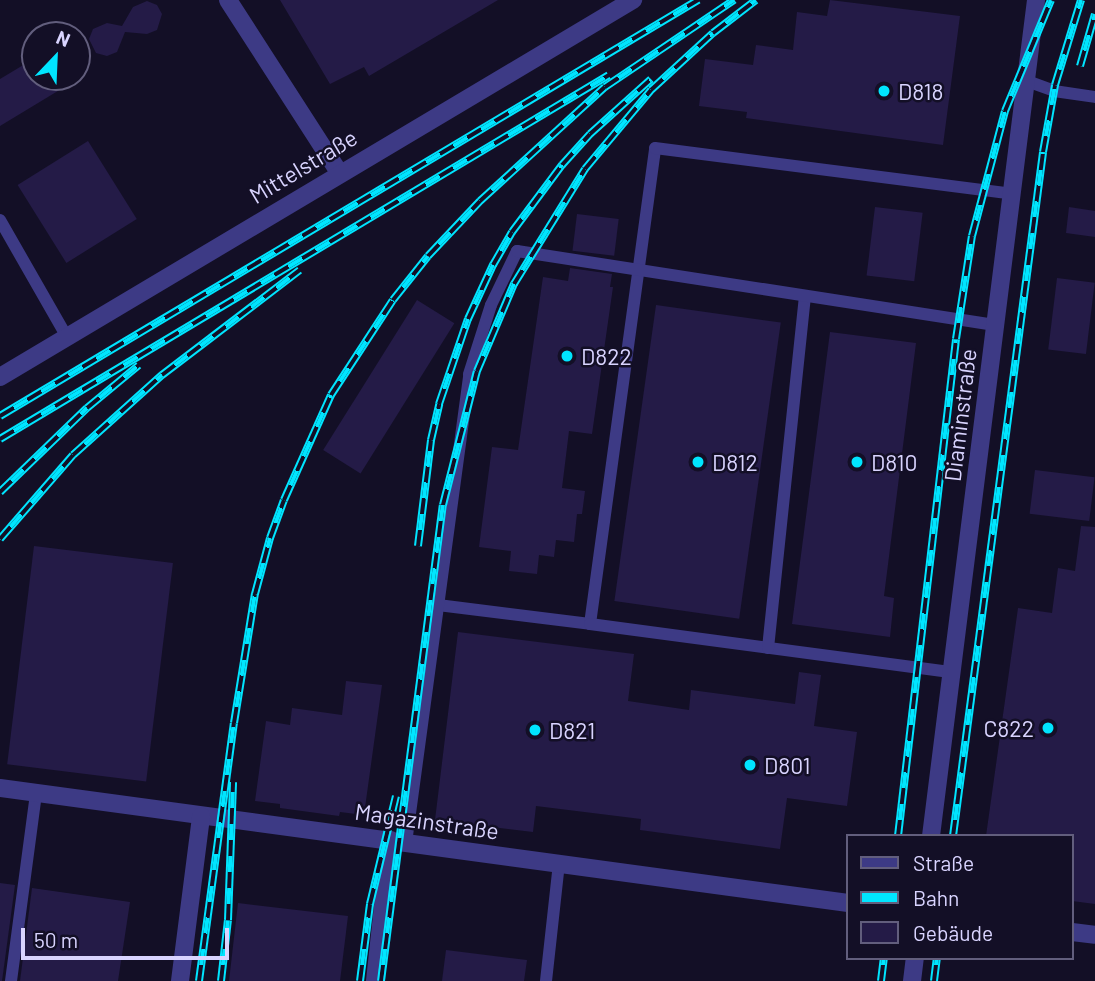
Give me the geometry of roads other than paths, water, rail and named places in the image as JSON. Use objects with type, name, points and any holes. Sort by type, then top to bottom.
[{"type":"street","points":[[228,0],[339,172]]},
{"type":"street","name":"Mittelstraße","points":[[0,377],[339,172],[634,0]]},
{"type":"street","name":"Diaminstraße","points":[[931,834],[1036,0]]},
{"type":"street","name":"Magazinstraße","points":[[0,788],[846,903]]},
{"type":"street","points":[[180,981],[201,816]]},
{"type":"street","points":[[375,981],[398,841]]},
{"type":"street","points":[[1074,932],[1095,935]]},
{"type":"street","points":[[912,981],[915,960]]},
{"type":"lane","points":[[1027,81],[1054,91],[1095,97]]},
{"type":"lane","points":[[590,624],[655,148],[1013,194]]},
{"type":"lane","points":[[0,220],[67,337]]},
{"type":"lane","points":[[398,841],[438,605],[469,374],[491,305],[517,251],[996,326]]},
{"type":"lane","points":[[768,648],[806,296]]},
{"type":"lane","points":[[438,605],[952,672]]},
{"type":"lane","points":[[11,981],[36,793]]},
{"type":"lane","points":[[546,981],[559,864]]},
{"type":"railway","points":[[0,416],[698,0]]},
{"type":"railway","points":[[199,981],[234,723],[255,594],[270,538],[284,500],[331,395],[393,300],[428,256],[480,201],[605,87],[734,0]]},
{"type":"railway","points":[[381,981],[443,505],[477,371],[514,284],[585,169],[651,90],[713,33],[756,0]]},
{"type":"railway","points":[[898,834],[956,339],[972,236],[1005,111],[1051,0]]},
{"type":"railway","points":[[953,834],[1043,152],[1055,85],[1081,0]]},
{"type":"railway","points":[[1080,66],[1095,14]]},
{"type":"railway","points":[[0,439],[609,75]]},
{"type":"railway","points":[[418,546],[431,440],[439,404],[468,319],[493,265],[512,232],[562,165],[590,134],[651,79]]},
{"type":"railway","points":[[0,539],[73,455],[162,375],[300,270]]},
{"type":"railway","points":[[0,492],[87,408],[139,365]]},
{"type":"railway","points":[[221,981],[228,920],[233,782]]},
{"type":"railway","points":[[360,981],[370,904],[396,796]]},
{"type":"railway","points":[[881,981],[884,960]]},
{"type":"railway","points":[[934,981],[937,960]]},
{"type":"place","name":"D818","points":[[884,91]]},
{"type":"place","name":"D822","points":[[567,356]]},
{"type":"place","name":"D812","points":[[698,462]]},
{"type":"place","name":"D810","points":[[857,462]]},
{"type":"place","name":"C822","points":[[1048,728]]},
{"type":"place","name":"D821","points":[[535,730]]},
{"type":"place","name":"D801","points":[[750,765]]}]
